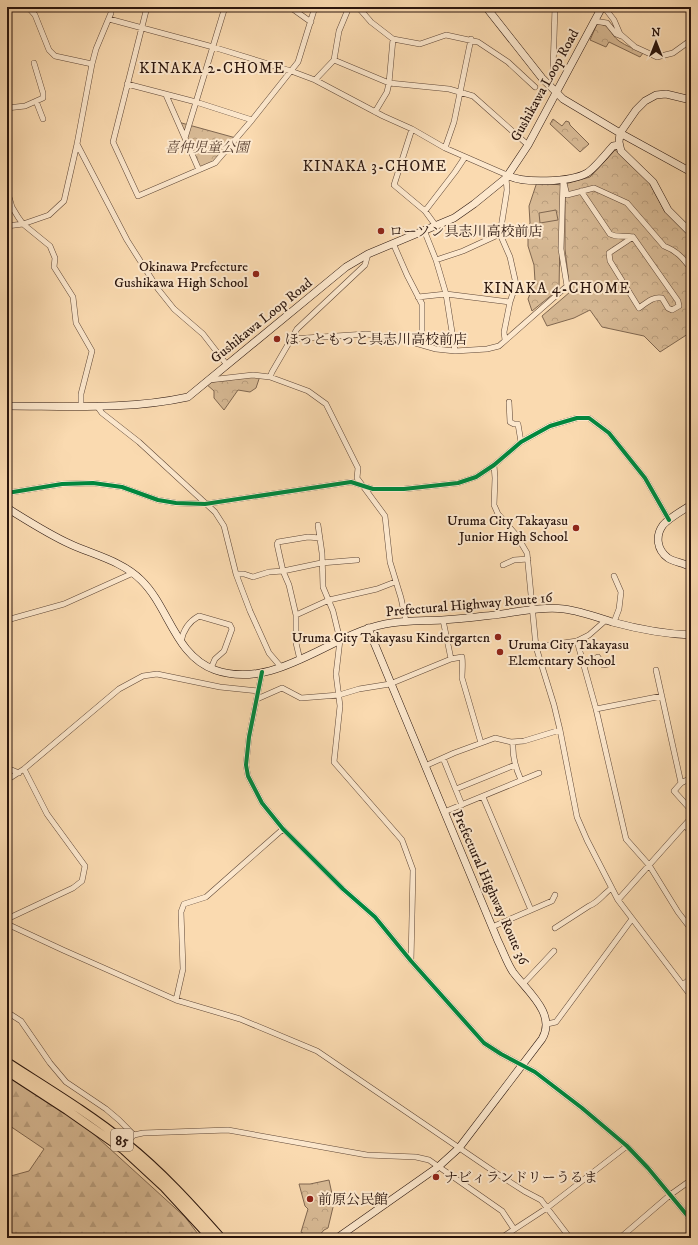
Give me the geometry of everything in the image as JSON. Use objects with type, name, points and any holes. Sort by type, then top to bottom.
[{"type":"main road","points":[[486,7],[531,64],[556,92],[576,107],[691,172]]},
{"type":"main road","name":"Gushikawa Loop Road","points":[[7,406],[98,406],[167,401],[188,397],[346,267],[368,254],[436,226],[464,212],[506,176],[528,144],[603,7]]},
{"type":"main road","points":[[691,100],[666,94],[656,95],[645,101],[636,110],[620,133],[619,137],[621,151],[652,182],[668,210],[691,233]]},
{"type":"main road","points":[[506,176],[538,181],[563,180],[588,173],[613,146],[619,144]]},
{"type":"main road","points":[[691,505],[664,524],[659,531],[658,543],[664,555],[669,559],[691,567]]},
{"type":"main road","name":"Prefectural Highway Route 16","points":[[7,508],[44,531],[71,545],[116,564],[140,578],[150,590],[191,656],[211,668],[227,673],[236,674],[262,672],[281,667],[300,660],[368,628],[384,624],[406,621],[443,620],[552,608],[564,609],[663,633],[691,635]]},
{"type":"main road","name":"Prefectural Highway Route 36","points":[[368,628],[492,927],[512,971],[543,1010],[547,1019],[547,1024]]},
{"type":"main road","points":[[337,1238],[438,1167],[458,1148],[542,1039],[547,1030],[547,1024]]},
{"type":"main road","name":"85","points":[[7,1062],[91,1117],[126,1143],[169,1181],[221,1238]]},
{"type":"main road","name":"85","points":[[7,1071],[67,1110],[124,1150],[164,1187],[211,1238]]},
{"type":"street","points":[[28,7],[35,15],[49,50],[55,56],[92,64]]},
{"type":"street","points":[[7,226],[23,224],[49,215],[64,201],[77,144],[92,64],[96,49],[112,14],[112,7]]},
{"type":"street","points":[[147,7],[113,142],[138,196],[216,162],[252,120],[298,62],[315,7]]},
{"type":"street","points":[[185,138],[225,7]]},
{"type":"street","points":[[290,7],[311,22]]},
{"type":"street","points":[[315,80],[334,60],[339,31],[349,7]]},
{"type":"street","points":[[358,7],[371,22],[393,39],[420,44],[446,35],[471,39],[478,42],[508,62],[535,87]]},
{"type":"street","points":[[553,70],[555,7]]},
{"type":"street","points":[[603,7],[614,20],[620,34],[635,47],[657,57],[673,53],[691,40]]},
{"type":"street","points":[[109,20],[213,47],[315,80],[375,112],[412,129],[444,148],[506,176],[507,190],[500,234],[510,257],[516,284],[510,302],[504,332],[505,340]]},
{"type":"street","points":[[594,21],[607,23],[616,34],[625,38]]},
{"type":"street","points":[[375,112],[387,92],[393,39]]},
{"type":"street","points":[[444,148],[454,122],[471,39]]},
{"type":"street","points":[[334,60],[389,83],[449,89],[473,96],[528,144]]},
{"type":"street","points":[[7,108],[24,106],[43,98],[43,93],[34,63]]},
{"type":"street","points":[[127,84],[196,102],[252,120]]},
{"type":"street","points":[[166,95],[199,170]]},
{"type":"street","points":[[36,101],[43,119]]},
{"type":"street","points":[[412,129],[394,185],[425,211],[436,226]]},
{"type":"street","points":[[77,144],[127,240],[158,289],[174,309],[203,334],[226,365]]},
{"type":"street","points":[[425,211],[465,157]]},
{"type":"street","points":[[563,180],[567,194],[594,188],[627,203],[664,246],[681,255],[691,269]]},
{"type":"street","points":[[291,339],[366,334],[401,339],[422,345],[455,351],[487,349],[499,346],[567,286],[561,249],[563,180]]},
{"type":"street","points":[[7,190],[12,207],[23,224],[50,246],[55,258],[54,267],[73,297],[76,323],[92,350],[81,394],[81,406]]},
{"type":"street","points":[[581,191],[610,234],[615,237],[626,235],[634,237],[678,302],[679,306],[677,308],[672,310],[668,308],[662,298],[659,297],[652,299],[639,308],[610,261],[609,253],[634,237]]},
{"type":"street","points":[[424,230],[436,260],[446,294],[455,351]]},
{"type":"street","points":[[436,260],[463,251],[500,234]]},
{"type":"street","points":[[392,244],[406,275],[422,304],[422,345]]},
{"type":"street","points":[[270,377],[297,329],[365,265],[368,254]]},
{"type":"street","points":[[418,297],[446,294],[510,302]]},
{"type":"street","points":[[208,380],[252,375],[270,377],[308,391],[326,404],[358,468],[357,478],[385,516],[388,550],[406,621]]},
{"type":"street","points":[[509,402],[510,422],[518,424],[520,442]]},
{"type":"street","points":[[98,406],[102,413],[139,442],[215,512],[224,526],[236,574],[250,611],[269,653],[281,667]]},
{"type":"street","points":[[7,493],[62,484],[93,483],[122,487],[158,500],[176,503],[206,504],[351,482],[373,489],[404,489],[458,482],[476,477],[494,465],[520,442],[550,426],[577,418],[590,418],[609,433],[645,478],[669,520]]},
{"type":"street","points":[[494,465],[494,505],[498,514],[517,536],[527,553],[536,647],[552,698],[560,730],[577,817],[590,847],[618,900],[691,996]]},
{"type":"street","points":[[318,525],[323,587],[333,611],[340,640],[336,674],[340,706],[334,762],[402,840],[413,870],[411,961]]},
{"type":"street","points":[[300,660],[296,643],[296,615],[277,544],[278,542],[308,537],[320,538]]},
{"type":"street","points":[[503,565],[514,560],[528,559]]},
{"type":"street","points":[[236,574],[244,574],[253,577],[269,572],[283,571],[321,563],[357,560]]},
{"type":"street","points":[[7,620],[64,604],[133,573]]},
{"type":"street","points":[[614,576],[621,592],[619,609],[614,622]]},
{"type":"street","points":[[296,615],[329,600],[378,589],[395,582]]},
{"type":"street","points":[[181,642],[183,633],[191,620],[199,616],[230,625],[232,629],[224,651],[215,659],[211,668]]},
{"type":"street","points":[[443,620],[450,660]]},
{"type":"street","points":[[536,647],[577,641],[588,635],[606,620]]},
{"type":"street","points":[[577,641],[596,709],[626,839],[649,865],[678,912],[691,928]]},
{"type":"street","points":[[256,699],[282,688],[301,698],[339,695],[359,689],[390,684],[450,660],[462,657],[462,678],[481,743]]},
{"type":"street","points":[[584,663],[598,658],[602,665],[608,664]]},
{"type":"street","points":[[656,670],[681,783]]},
{"type":"street","points":[[262,672],[249,737],[246,766],[248,776],[262,803],[283,829],[343,889],[375,917],[411,961],[484,1043],[535,1072],[627,1146],[648,1168],[691,1220]]},
{"type":"street","points":[[7,780],[22,771],[119,689],[143,676],[157,674],[220,687],[258,691]]},
{"type":"street","points":[[596,709],[662,696]]},
{"type":"street","points":[[425,766],[495,738],[512,742],[524,741],[560,730]]},
{"type":"street","points":[[512,742],[512,752],[515,765],[521,780]]},
{"type":"street","points":[[443,758],[462,805]]},
{"type":"street","points":[[456,789],[515,765]]},
{"type":"street","points":[[7,768],[22,771],[47,814],[85,866],[82,881],[73,888],[7,919]]},
{"type":"street","points":[[444,812],[539,773]]},
{"type":"street","points":[[691,778],[681,783],[674,791],[691,810]]},
{"type":"street","points":[[483,797],[531,910]]},
{"type":"street","points":[[618,900],[691,818]]},
{"type":"street","points":[[685,825],[691,833]]},
{"type":"street","points":[[176,1000],[183,969],[181,912],[184,904],[206,897],[283,829]]},
{"type":"street","points":[[555,928],[589,906],[594,905],[612,888]]},
{"type":"street","points":[[492,927],[552,901],[555,895]]},
{"type":"street","points":[[547,1024],[556,1022],[632,919]]},
{"type":"street","points":[[7,924],[176,1000],[240,1019],[317,1051],[458,1148],[462,1149],[524,1191],[541,1200],[570,1238]]},
{"type":"street","points":[[523,984],[554,951]]},
{"type":"street","points":[[683,984],[691,978]]},
{"type":"street","points":[[7,1012],[21,1021],[66,1082],[106,1109],[134,1135]]},
{"type":"street","points":[[126,1143],[134,1135],[143,1133],[228,1130],[367,1155],[416,1157],[429,1160],[502,1211],[514,1229]]},
{"type":"street","points":[[501,1238],[547,1208],[627,1146]]},
{"type":"street","points":[[620,1238],[670,1195],[691,1180]]},
{"type":"green space","points":[[597,24],[602,24],[608,28],[619,41],[643,53],[640,57],[609,42],[606,47],[590,40]]},
{"type":"green space","points":[[553,119],[562,126],[566,121],[569,122],[570,125],[589,144],[580,152],[550,124]]},
{"type":"green space","name":"喜仲児童公園","points":[[178,122],[236,138],[215,163],[199,170]]},
{"type":"green space","points":[[615,150],[624,157],[650,184],[665,212],[691,237],[691,332],[660,352],[644,336],[602,327],[590,310],[574,318],[547,326],[542,316],[570,292],[565,249],[565,184],[590,177]]},
{"type":"green space","points":[[537,182],[561,185],[559,289],[532,311],[528,299],[535,281],[534,265],[528,246],[528,230],[530,223],[529,206]]},
{"type":"green space","points":[[556,210],[558,220],[540,223],[539,213]]},
{"type":"green space","points":[[260,376],[256,388],[250,392],[238,390],[224,410],[214,398],[214,391],[205,383]]},
{"type":"green space","points":[[7,1073],[87,1128],[185,1217],[201,1238],[7,1238],[7,1177],[29,1171],[44,1149],[7,1124]]},
{"type":"green space","points":[[329,1180],[332,1194],[338,1200],[334,1203],[328,1228],[324,1230],[317,1238],[311,1238],[301,1232],[308,1209],[305,1206],[299,1184],[310,1184]]},
{"type":"cycle path","points":[[7,493],[62,484],[93,483],[122,487],[158,500],[176,503],[205,504],[351,482],[373,489],[404,489],[458,483],[476,477],[494,465],[521,442],[550,426],[577,418],[589,418],[609,433],[645,478],[669,520]]},
{"type":"cycle path","points":[[262,672],[249,737],[246,765],[248,776],[262,803],[283,829],[343,889],[375,917],[411,961],[484,1043],[535,1072],[582,1108],[627,1146],[648,1168],[691,1220]]},
{"type":"place","name":"ローソン具志川高校前店","points":[[381,231]]},
{"type":"place","name":"Okinawa Prefecture Gushikawa High School","points":[[256,274]]},
{"type":"place","name":"ほっともっと具志川高校前店","points":[[277,339]]},
{"type":"place","name":"Uruma City Takayasu Junior High School","points":[[576,528]]},
{"type":"place","name":"Uruma City Takayasu Kindergarten","points":[[498,637]]},
{"type":"place","name":"Uruma City Takayasu Elementary School","points":[[500,652]]},
{"type":"place","name":"ナビィランドリーうるま","points":[[436,1177]]},
{"type":"place","name":"前原公民館","points":[[310,1199]]},
{"type":"district","name":"KINAKA 2-CHOME","points":[[212,68]]},
{"type":"district","name":"KINAKA 3-CHOME","points":[[375,166]]},
{"type":"district","name":"KINAKA 4-CHOME","points":[[557,288]]}]
